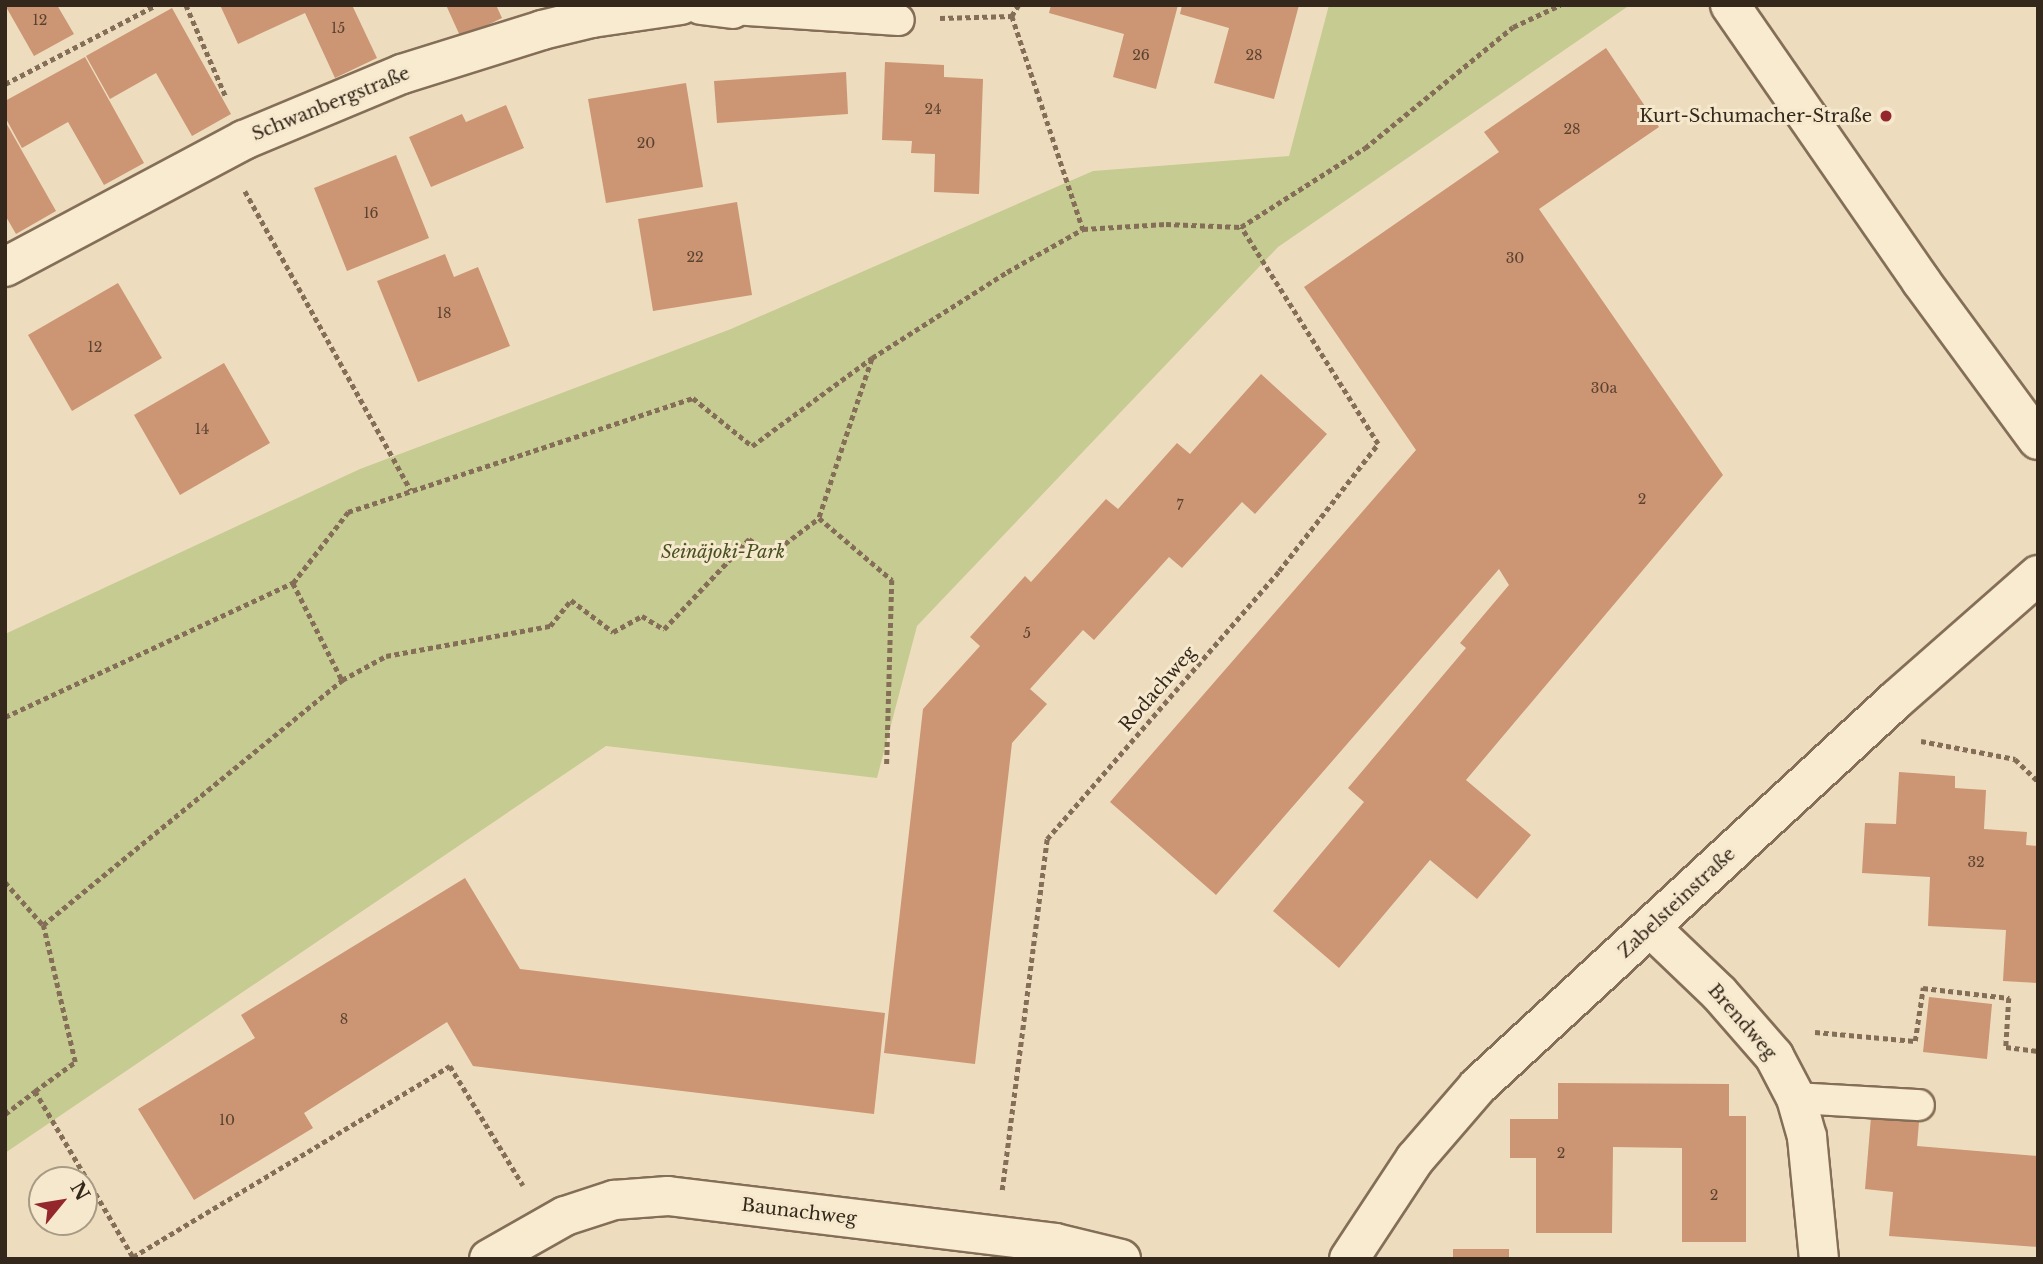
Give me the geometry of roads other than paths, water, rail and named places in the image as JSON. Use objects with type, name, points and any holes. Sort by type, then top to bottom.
[{"type":"street","name":"Schwanbergstraße","points":[[5,267],[223,151],[402,74],[491,45],[592,18],[681,5]]},
{"type":"street","points":[[1730,5],[1921,281],[2038,440]]},
{"type":"street","name":"Zabelsteinstraße","points":[[1349,1259],[1415,1159],[1478,1087],[1862,731],[2038,575]]},
{"type":"street","name":"Brendweg","points":[[1651,928],[1719,993],[1774,1056],[1796,1098],[1807,1137],[1819,1259]]},
{"type":"street","name":"Baunachweg","points":[[489,1259],[565,1216],[614,1200],[668,1196],[1055,1243],[1121,1259]]},
{"type":"lane","points":[[717,7],[899,20]]},
{"type":"lane","points":[[1796,1098],[1919,1105]]},
{"type":"place","name":"Kurt-Schumacher-Straße","points":[[1886,116]]},
{"type":"park label","name":"Seinäjoki-Park","points":[[723,552]]}]
